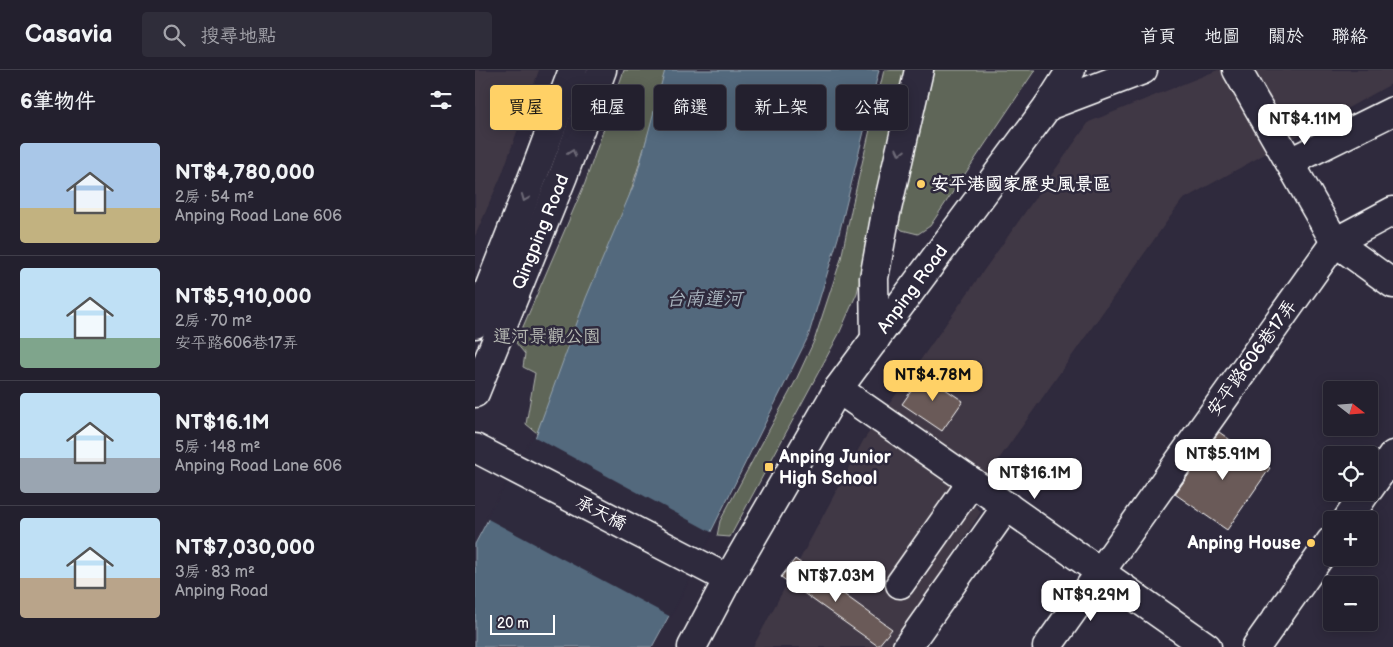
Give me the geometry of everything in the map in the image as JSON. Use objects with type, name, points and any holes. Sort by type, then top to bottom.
[{"type":"street","name":"Qingping Road","points":[[475,324],[573,70]]},
{"type":"street","name":"Qingping Road","points":[[475,393],[563,176],[602,70]]},
{"type":"street","points":[[875,340],[874,278],[886,213],[919,70]]},
{"type":"street","name":"Anping Road","points":[[692,647],[728,578],[838,389],[1048,106],[1071,70]]},
{"type":"street","points":[[1048,106],[1143,70]]},
{"type":"street","points":[[1237,70],[1335,242],[1393,284]]},
{"type":"street","points":[[1290,162],[1393,111]]},
{"type":"street","points":[[1335,242],[1393,211]]},
{"type":"street","name":"安平路606巷17弄","points":[[1047,647],[1335,242]]},
{"type":"street","points":[[838,389],[1207,647]]},
{"type":"street","name":"承天橋","points":[[475,448],[728,578]]},
{"type":"street","points":[[1378,476],[1393,455]]},
{"type":"street","points":[[900,584],[972,482]]},
{"type":"street","points":[[907,647],[1007,506]]},
{"type":"street","points":[[1256,647],[1323,552]]},
{"type":"shaded area","points":[[475,70],[539,70],[534,85],[490,85],[490,130],[518,130],[502,174],[475,236]]},
{"type":"shaded area","points":[[1218,70],[1393,70],[1393,83],[1182,200],[970,500],[981,512],[892,647],[753,647],[863,441],[1089,122]]},
{"type":"green space","name":"運河景觀公園","points":[[624,70],[668,70],[663,85],[654,85],[654,116],[626,207],[537,433],[526,424],[535,373],[523,367],[525,354],[516,343],[585,183],[603,130],[644,130],[644,85],[619,85]]},
{"type":"green space","points":[[884,70],[909,70],[906,85],[880,85]]},
{"type":"green space","points":[[930,70],[1035,70],[930,226],[918,234],[902,230],[895,222]]},
{"type":"green space","points":[[870,130],[895,130],[857,293],[839,334],[730,537],[717,536],[720,521],[795,382],[814,341],[841,259]]},
{"type":"water","name":"台南運河","points":[[665,70],[879,70],[875,85],[836,85],[836,130],[864,130],[838,238],[808,337],[652,647],[475,647],[475,544],[499,499],[534,441],[586,298],[635,182],[654,111],[654,130],[726,130],[726,85],[661,85]]},
{"type":"pier","points":[[533,436],[713,533],[671,617],[486,518]]},
{"type":"building","points":[[923,374],[963,401],[942,431],[902,404]]},
{"type":"building","points":[[1219,432],[1270,468],[1227,530],[1175,494]]},
{"type":"building","points":[[795,559],[892,629],[878,646],[781,577]]},
{"type":"place","name":"安平港國家歷史風景區","points":[[921,184]]},
{"type":"place","name":"Anping Junior High School","points":[[769,467]]},
{"type":"place","name":"Anping House","points":[[1311,543]]}]
